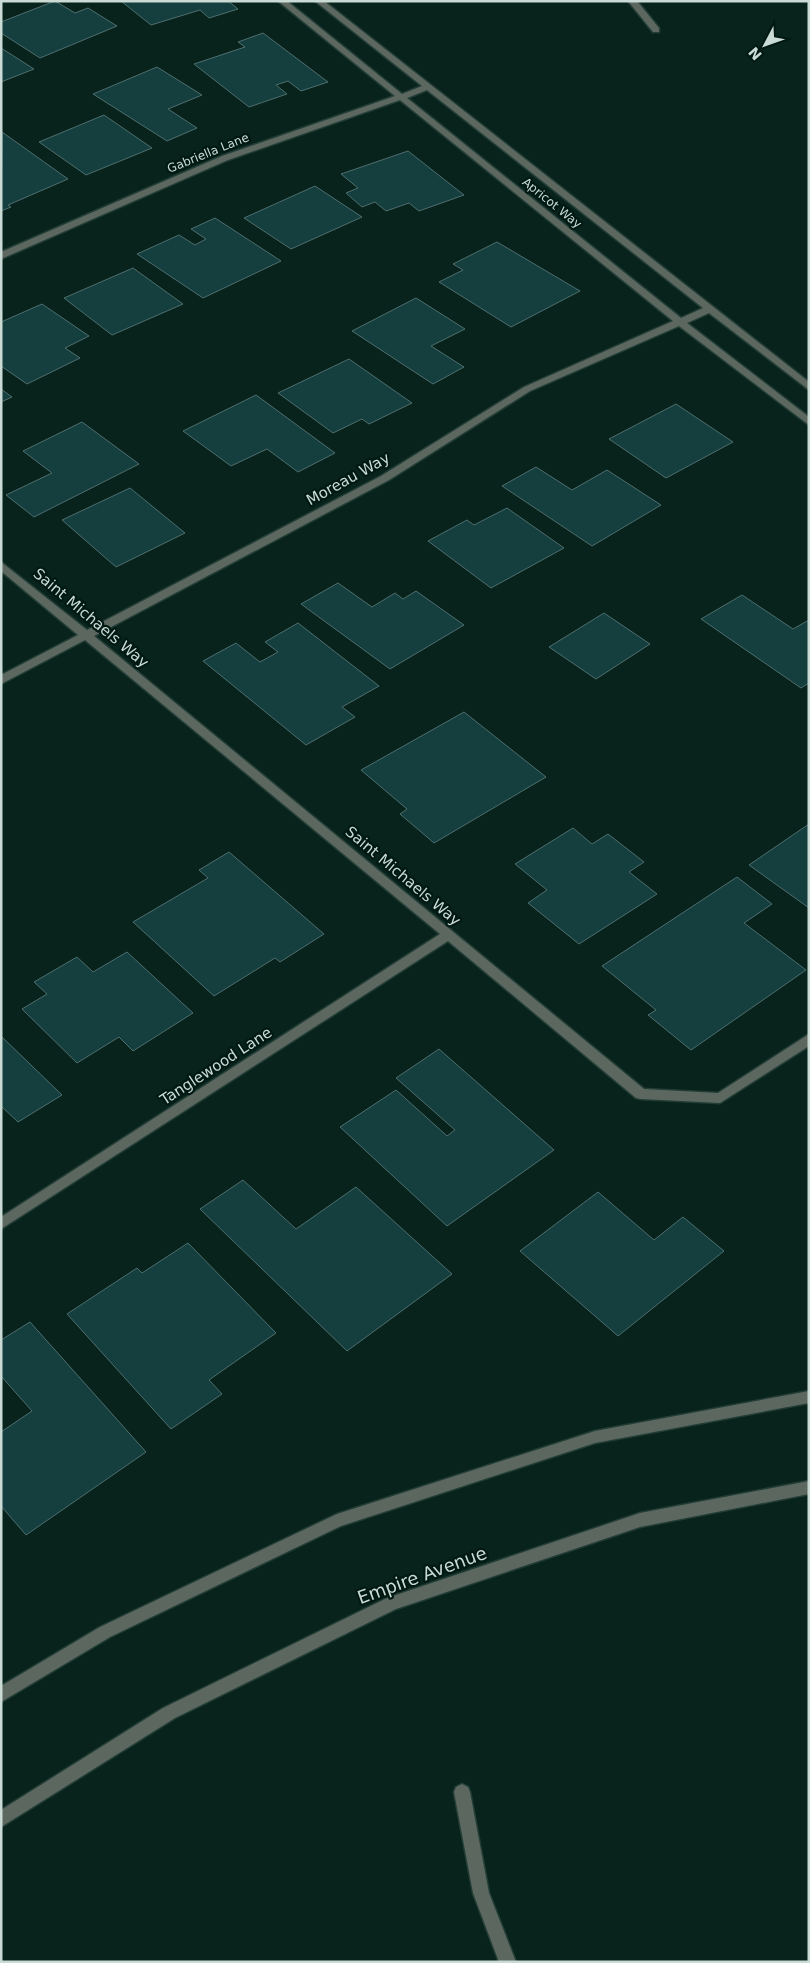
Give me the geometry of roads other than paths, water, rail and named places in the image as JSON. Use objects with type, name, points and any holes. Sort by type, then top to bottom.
[{"type":"street","name":"Apricot Way","points":[[282,1],[680,322],[809,422]]},
{"type":"street","name":"Apricot Way","points":[[319,1],[809,387]]},
{"type":"street","points":[[632,1],[656,30]]},
{"type":"street","name":"Gabriella Lane","points":[[1,256],[225,158],[429,88]]},
{"type":"street","name":"Moreau Way","points":[[1,680],[385,478],[527,389],[710,309]]},
{"type":"street","name":"Saint Michaels Way","points":[[1,565],[641,1094],[720,1098],[809,1039]]},
{"type":"street","name":"Tanglewood Lane","points":[[1,1224],[448,935]]},
{"type":"street","points":[[1,1696],[105,1632],[337,1521],[595,1437],[809,1397]]},
{"type":"street","name":"Empire Avenue","points":[[1,1819],[169,1713],[392,1603],[640,1520],[809,1487]]},
{"type":"street","points":[[462,1792],[481,1893],[508,1962]]}]
